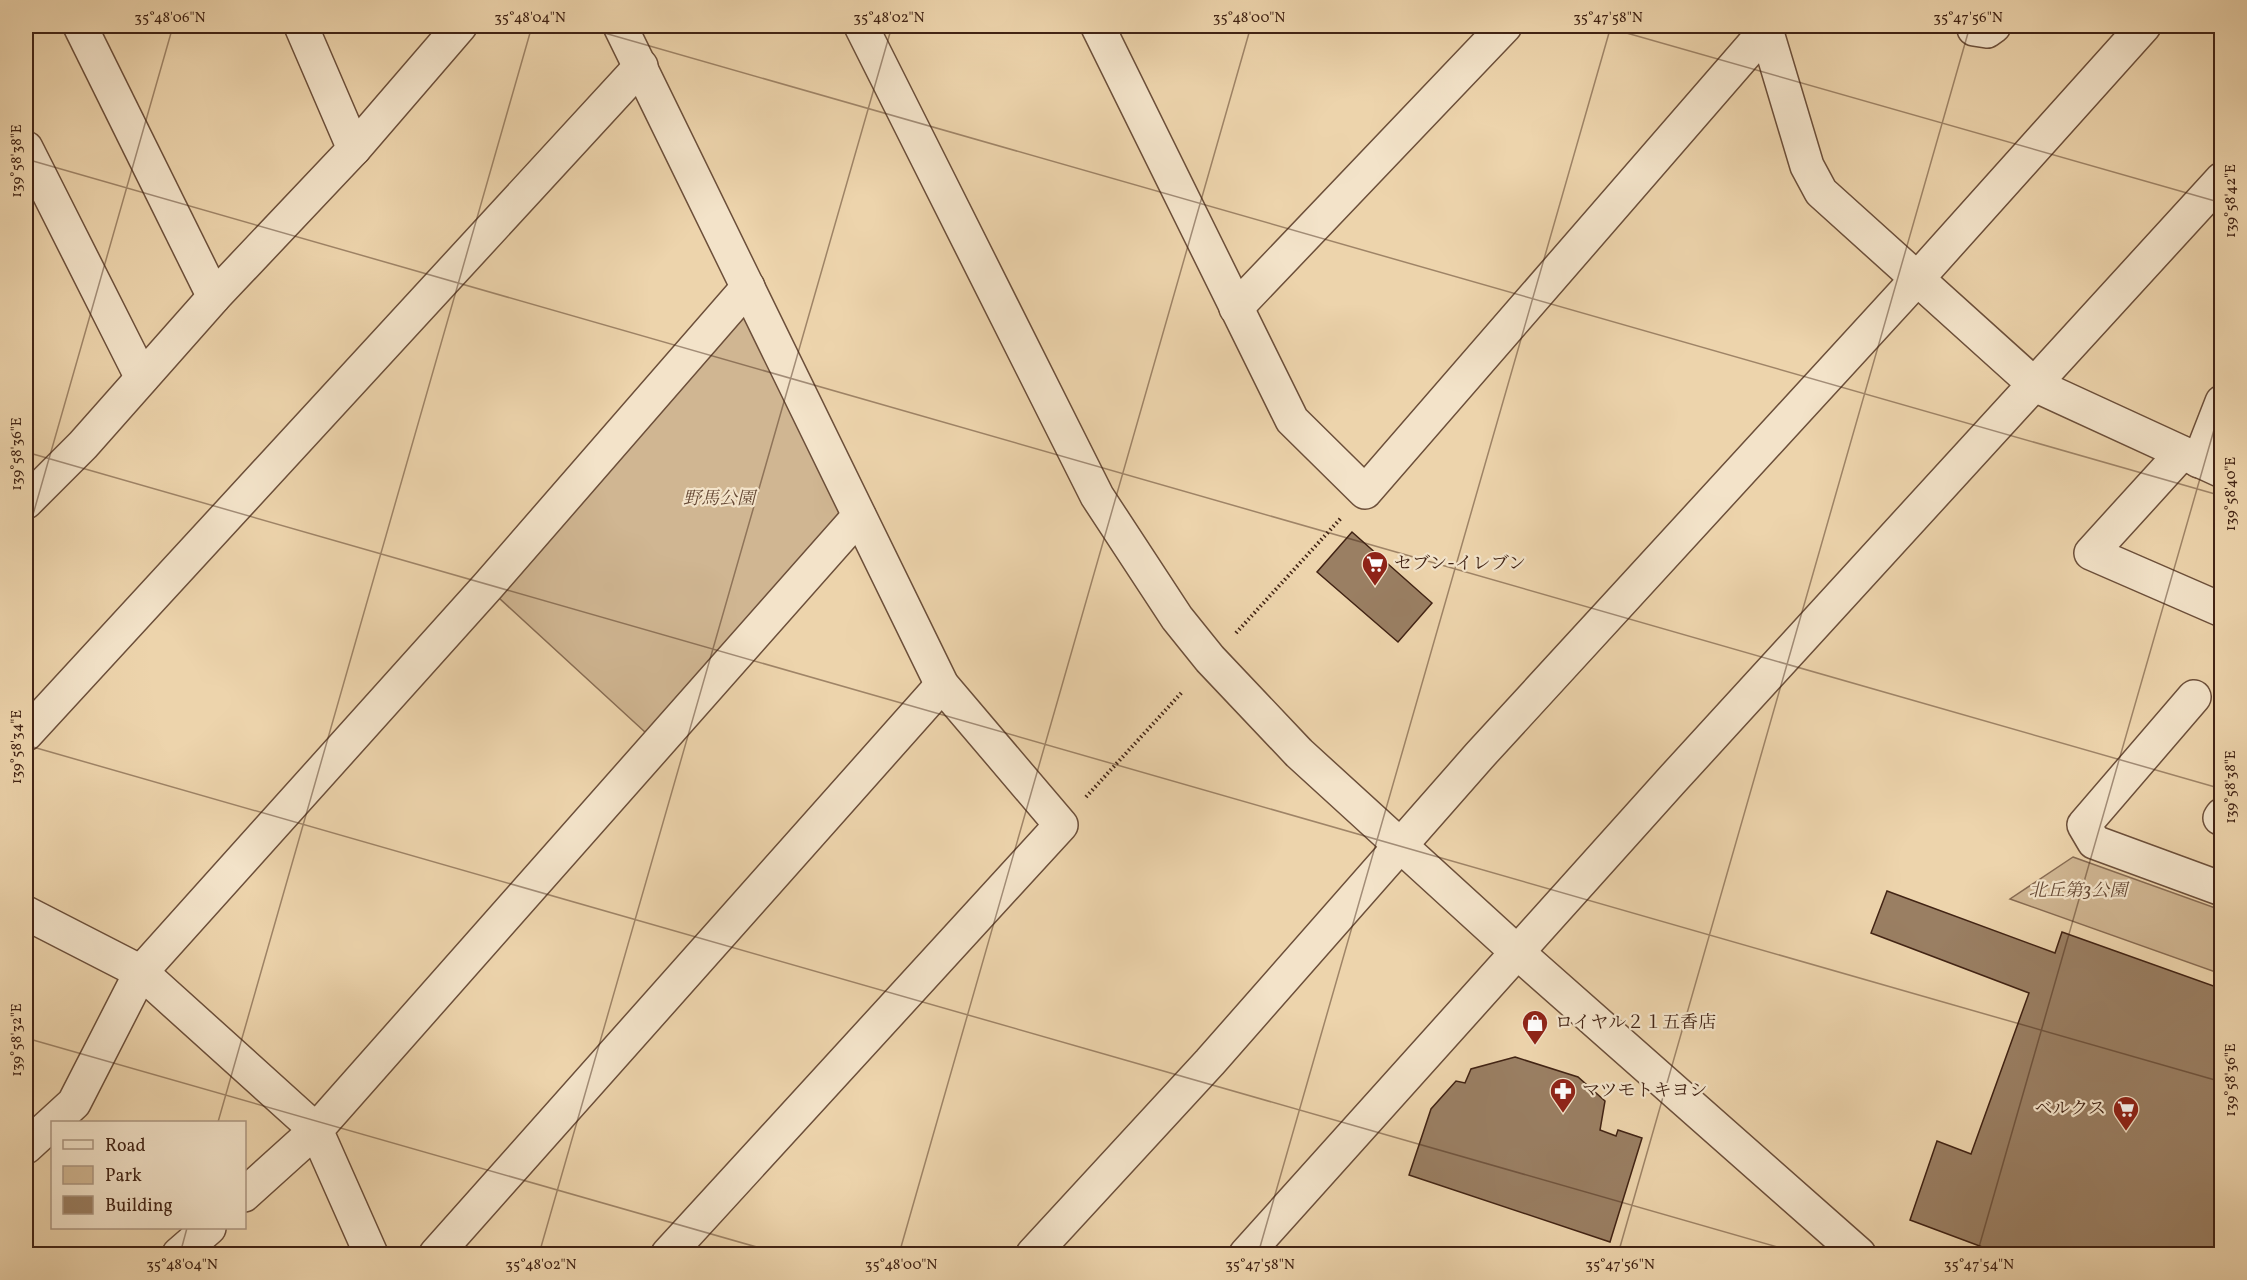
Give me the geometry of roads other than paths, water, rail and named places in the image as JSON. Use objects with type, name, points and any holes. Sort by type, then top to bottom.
[{"type":"street","points":[[80,26],[214,297]]},
{"type":"street","points":[[301,26],[354,149]]},
{"type":"street","points":[[29,487],[83,445],[214,297],[354,149],[460,26]]},
{"type":"street","points":[[620,26],[942,685],[1061,825],[668,1254]]},
{"type":"street","points":[[861,26],[1097,496],[1177,618],[1210,659],[1299,753],[1400,846],[1859,1254]]},
{"type":"street","points":[[1099,26],[1292,420],[1365,492],[1765,28]]},
{"type":"street","points":[[1236,308],[1476,38],[1505,26]]},
{"type":"street","points":[[1033,1254],[1210,1062],[1479,756],[1916,280],[2144,26]]},
{"type":"street","points":[[1765,28],[1807,166],[1821,192],[2035,385],[2201,461]]},
{"type":"street","points":[[26,734],[641,66]]},
{"type":"street","points":[[26,148],[142,378]]},
{"type":"street","points":[[1246,1254],[1671,782],[2222,179]]},
{"type":"street","points":[[54,1121],[74,1103],[141,972],[487,587],[748,287]]},
{"type":"street","points":[[2222,402],[2201,461],[2091,553],[2222,610]]},
{"type":"street","points":[[246,1193],[316,1130],[859,516]]},
{"type":"street","points":[[436,1254],[942,685]]},
{"type":"street","points":[[2194,697],[2084,825],[2094,842],[2222,890]]},
{"type":"street","points":[[26,913],[141,972],[316,1130],[371,1254]]},
{"type":"street","points":[[26,1147],[51,1124]]},
{"type":"street","points":[[179,1254],[207,1229]]},
{"type":"place","name":"セブン-イレブン","points":[[1375,587]]},
{"type":"place","name":"ロイヤル２１五香店","points":[[1535,1046]]},
{"type":"place","name":"マツモトキヨシ","points":[[1563,1114]]},
{"type":"place","name":"ベルクス","points":[[2126,1132]]},
{"type":"park label","name":"野馬公園","points":[[719,499]]},
{"type":"park label","name":"北丘第3公園","points":[[2078,891]]}]
